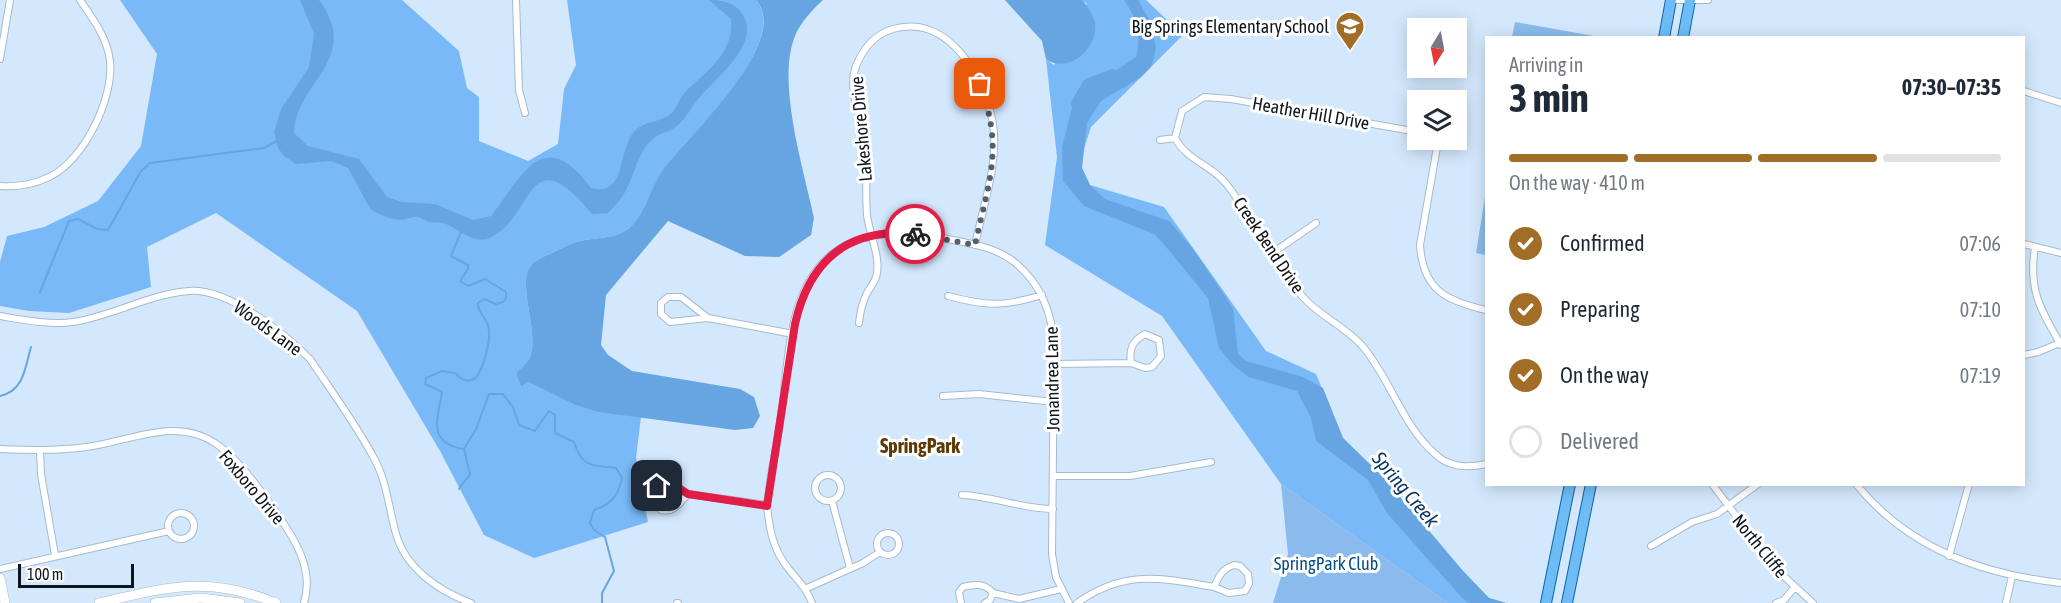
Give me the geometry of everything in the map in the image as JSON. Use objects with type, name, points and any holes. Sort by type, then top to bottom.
[{"type":"main road","points":[[1664,36],[1671,0]]},
{"type":"main road","points":[[1683,36],[1690,0]]},
{"type":"main road","points":[[1546,603],[1570,486]]},
{"type":"main road","points":[[1568,598],[1591,486]]},
{"type":"street","points":[[0,59],[10,0]]},
{"type":"street","points":[[0,186],[35,183],[51,177],[63,168],[75,157],[106,98],[110,83],[110,61],[105,40],[80,0]]},
{"type":"street","points":[[516,0],[519,90],[525,113]]},
{"type":"street","points":[[1671,0],[1708,0]]},
{"type":"street","name":"Lakeshore Drive","points":[[859,323],[861,307],[877,272],[866,201],[867,153],[854,92],[853,74],[864,51],[877,37],[888,30],[911,26],[939,33],[958,50],[980,84],[991,117],[994,140],[993,160],[975,245]]},
{"type":"street","points":[[2025,91],[2061,102]]},
{"type":"street","name":"Heather Hill Drive","points":[[1175,138],[1182,111],[1204,97],[1231,99],[1407,130]]},
{"type":"street","points":[[1160,140],[1175,138]]},
{"type":"street","name":"Creek Bend Drive","points":[[1175,138],[1182,151],[1221,177],[1235,194],[1271,254],[1304,298],[1362,345],[1376,363],[1415,431],[1435,454],[1450,464],[1461,466],[1485,464]]},
{"type":"street","points":[[1436,150],[1420,244],[1421,259],[1432,284],[1447,299],[1485,310]]},
{"type":"street","points":[[1271,254],[1316,223]]},
{"type":"street","name":"Jonandrea Lane","points":[[812,603],[807,588],[787,568],[778,554],[771,536],[767,506],[793,334],[802,297],[818,268],[836,251],[871,236],[912,233],[994,250],[1012,260],[1031,279],[1042,295],[1052,323],[1054,364],[1052,554],[1061,589],[1069,603]]},
{"type":"street","points":[[2025,244],[2061,253]]},
{"type":"street","points":[[2025,355],[2060,344],[2037,301],[2033,286],[2031,271],[2035,247]]},
{"type":"street","name":"Woods Lane","points":[[0,316],[49,323],[73,322],[189,291],[212,294],[230,300],[300,349],[310,359],[375,461],[392,512],[396,535],[404,553],[431,583],[471,603]]},
{"type":"street","points":[[948,296],[991,306],[1007,305],[1042,295]]},
{"type":"street","points":[[708,318],[681,297],[668,297],[661,303],[661,314],[670,322],[708,318],[793,334]]},
{"type":"street","points":[[1054,364],[1131,363],[1144,368],[1152,367],[1161,356],[1159,340],[1145,334],[1138,338],[1129,352],[1131,363]]},
{"type":"street","points":[[943,396],[979,394],[1054,402]]},
{"type":"street","name":"Foxboro Drive","points":[[0,449],[40,451],[86,447],[174,430],[214,443],[240,466],[263,494],[299,549],[307,577],[304,603]]},
{"type":"street","points":[[40,451],[41,474],[55,555]]},
{"type":"street","points":[[1053,476],[1130,476],[1211,462]]},
{"type":"street","points":[[826,475],[832,476],[840,483],[840,494],[832,501],[821,500],[814,491],[817,481],[826,475]]},
{"type":"street","points":[[688,494],[675,509],[668,512],[655,506],[652,499],[653,492],[664,483],[671,483],[688,494],[767,506]]},
{"type":"street","name":"North Cliffe","points":[[1713,486],[1727,507],[1794,588],[1813,603]]},
{"type":"street","points":[[1651,546],[1692,522],[1717,514],[1755,486]]},
{"type":"street","points":[[1858,486],[1888,518],[1913,538],[1949,556],[2012,576],[2061,583]]},
{"type":"street","points":[[1949,556],[1968,486]]},
{"type":"street","points":[[962,495],[990,497],[1030,508],[1053,509]]},
{"type":"street","points":[[832,501],[850,568]]},
{"type":"street","points":[[180,513],[187,514],[194,524],[194,530],[185,539],[179,539],[169,531],[170,519],[180,513]]},
{"type":"street","points":[[0,569],[169,531]]},
{"type":"street","points":[[807,588],[880,552]]},
{"type":"street","points":[[1077,603],[1108,585],[1142,577],[1214,587],[1229,593],[1245,591],[1249,584],[1248,574],[1240,566],[1226,567],[1214,587]]},
{"type":"street","points":[[2006,603],[2012,576]]},
{"type":"street","points":[[0,578],[5,603]]},
{"type":"street","points":[[99,603],[163,588],[195,585],[245,591],[276,603]]},
{"type":"street","points":[[961,603],[958,597],[963,587],[984,585],[993,593],[1019,599],[1061,589]]},
{"type":"street","points":[[1776,603],[1784,600],[1794,588]]},
{"type":"street","points":[[985,603],[990,600],[993,593]]},
{"type":"street","points":[[155,603],[174,599],[201,598],[240,603]]},
{"type":"green space","points":[[1515,22],[1594,36],[1512,36]]},
{"type":"green space","points":[[1485,197],[1485,255],[1476,253]]},
{"type":"green space","name":"SpringPark Club","points":[[1281,484],[1448,603],[1273,603],[1288,554]]},
{"type":"shaded area","points":[[120,0],[402,0],[459,51],[467,88],[479,97],[479,141],[528,161],[558,144],[564,89],[576,65],[567,0],[756,0],[763,16],[761,36],[752,57],[722,102],[679,152],[640,216],[619,234],[576,242],[533,263],[527,272],[532,346],[529,359],[516,374],[521,387],[528,382],[583,405],[641,417],[636,458],[648,522],[534,558],[484,535],[440,451],[357,311],[216,213],[147,247],[151,287],[69,313],[29,311],[0,306],[0,262],[7,236],[44,227],[98,201],[141,146],[157,54]]},
{"type":"shaded area","points":[[300,0],[319,0],[331,21],[334,39],[331,55],[297,115],[294,133],[308,146],[359,159],[387,197],[402,202],[435,204],[473,220],[491,216],[524,172],[535,162],[547,158],[560,159],[575,169],[591,188],[603,189],[611,185],[617,178],[631,136],[638,128],[672,113],[685,92],[711,68],[724,51],[731,31],[731,19],[709,0],[734,5],[744,17],[747,28],[746,39],[741,50],[683,120],[674,128],[655,137],[643,150],[623,195],[608,213],[592,214],[571,191],[555,181],[543,181],[533,189],[504,228],[483,240],[471,237],[443,223],[429,222],[415,217],[399,220],[380,215],[373,211],[364,198],[348,168],[331,161],[296,164],[284,156],[278,148],[274,132],[281,109],[309,67],[314,34]]},
{"type":"shaded area","points":[[756,0],[823,0],[800,26],[790,55],[790,101],[814,218],[811,235],[779,257],[745,256],[668,221],[606,295],[601,345],[608,355],[632,371],[740,389],[754,397],[760,416],[753,428],[735,430],[598,412],[576,405],[528,382],[521,387],[516,374],[529,359],[532,346],[527,272],[535,261],[572,243],[619,234],[632,226],[642,212],[661,173],[731,90],[748,64],[760,40],[763,18]]},
{"type":"shaded area","points":[[1005,0],[1083,0],[1095,22],[1092,41],[1080,56],[1072,61],[1064,64],[1046,59],[1042,41]]},
{"type":"shaded area","points":[[1083,0],[1146,0],[1183,35],[1091,127],[1082,155],[1082,168],[1090,185],[1164,207],[1266,351],[1316,374],[1343,438],[1385,479],[1463,571],[1489,598],[1506,603],[1448,603],[1281,484],[1162,316],[1045,245],[1057,157],[1046,59],[1054,65],[1087,4]]},
{"type":"shaded area","points":[[1124,0],[1138,0],[1151,23],[1156,48],[1151,67],[1140,78],[1101,101],[1087,123],[1082,168],[1090,185],[1105,199],[1169,221],[1193,249],[1233,308],[1238,354],[1246,361],[1303,377],[1323,388],[1343,438],[1385,479],[1463,571],[1489,598],[1506,603],[1469,603],[1462,598],[1387,513],[1368,480],[1316,441],[1311,418],[1297,391],[1249,377],[1233,365],[1219,348],[1208,298],[1162,242],[1154,234],[1084,206],[1063,181],[1062,147],[1071,111],[1081,94],[1136,57],[1137,27]]},
{"type":"waterway","name":"Spring Creek","points":[[1078,104],[1089,85],[1113,76]]},
{"type":"waterway","points":[[40,292],[69,221],[78,219],[97,229],[108,230],[141,171],[150,163],[264,148],[279,140]]},
{"type":"waterway","points":[[462,230],[451,256],[468,265],[460,281],[468,286],[485,279],[506,292],[506,298],[503,302],[496,304],[484,299],[478,303],[488,325],[489,338],[484,360],[476,378],[464,380],[455,373],[442,371],[426,378],[425,384],[442,392],[437,420],[439,435],[452,446],[464,449],[476,429],[489,394],[503,394],[513,407],[519,425],[535,431],[549,411],[555,415],[555,433],[574,442],[584,461],[589,464],[616,468],[622,478],[618,490],[610,502],[594,510],[590,523],[594,530],[605,537],[614,571],[602,593],[602,603]]},
{"type":"waterway","points":[[0,396],[19,384],[31,347]]},
{"type":"waterway","points":[[459,489],[470,474],[464,449]]},
{"type":"way so far","points":[[915,234],[975,245],[994,153],[993,126],[980,84]]},
{"type":"place","name":"Big Springs Elementary School","points":[[1350,52]]},
{"type":"district","name":"SpringPark","points":[[920,445]]},
{"type":"route","points":[[657,486],[671,483],[688,494],[767,506],[795,324],[804,291],[827,258],[851,243],[882,234],[915,234]]}]
